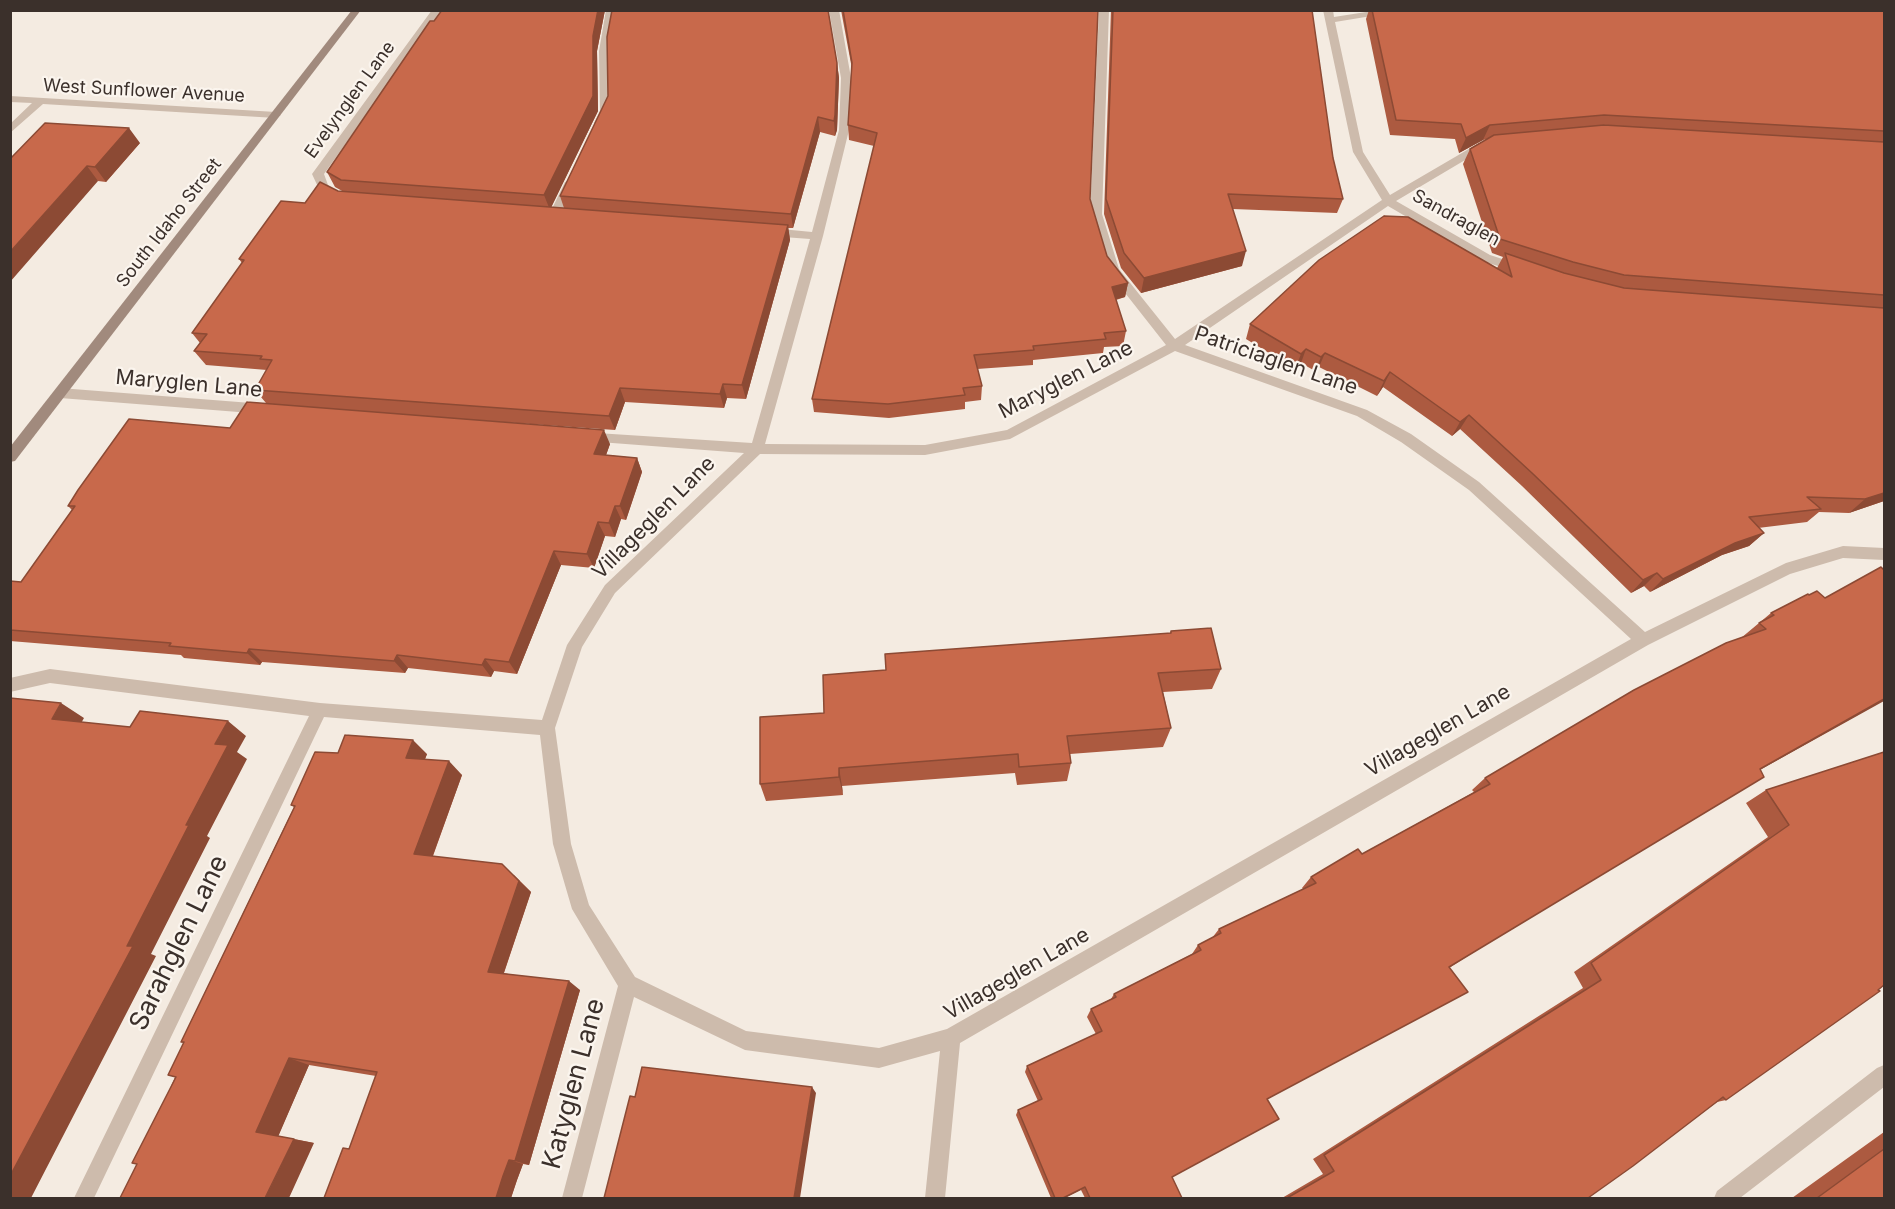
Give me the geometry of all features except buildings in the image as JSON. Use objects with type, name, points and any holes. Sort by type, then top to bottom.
[{"type":"street","name":"South Idaho Street","points":[[10,457],[357,10]]},
{"type":"street","name":"Evelynglen Lane","points":[[346,200],[323,187],[318,174],[436,10]]},
{"type":"street","points":[[595,132],[605,111],[604,51],[611,10]]},
{"type":"street","points":[[757,449],[817,236],[844,130],[846,78],[834,10]]},
{"type":"street","name":"Patriciaglen Lane","points":[[1104,10],[1096,214],[1113,270],[1174,346],[1362,413],[1406,438],[1474,486],[1642,640]]},
{"type":"street","points":[[1329,15],[1404,10]]},
{"type":"street","name":"Sandraglen","points":[[1329,15],[1358,152],[1388,201],[1486,258],[1528,272]]},
{"type":"street","name":"West Sunflower Avenue","points":[[10,99],[276,115]]},
{"type":"street","points":[[10,130],[40,101]]},
{"type":"street","name":"Maryglen Lane","points":[[567,434],[757,449],[925,450],[1010,434],[1174,346],[1388,201],[1483,145],[1494,144]]},
{"type":"street","points":[[555,215],[575,174]]},
{"type":"street","points":[[758,231],[817,236]]},
{"type":"street","name":"Maryglen Lane","points":[[60,393],[283,411]]},
{"type":"street","name":"Villageglen Lane","points":[[757,449],[610,589],[576,645],[547,728],[562,844],[581,909],[628,984],[745,1040],[879,1058],[951,1038],[1642,640],[1786,569],[1843,552],[1884,554]]},
{"type":"street","points":[[10,685],[51,676],[320,710],[547,728]]},
{"type":"street","name":"Sarahglen Lane","points":[[84,1198],[320,710]]},
{"type":"street","name":"Katyglen Lane","points":[[572,1198],[628,984]]},
{"type":"street","points":[[935,1198],[951,1038]]},
{"type":"street","points":[[1724,1198],[1884,1075]]}]
